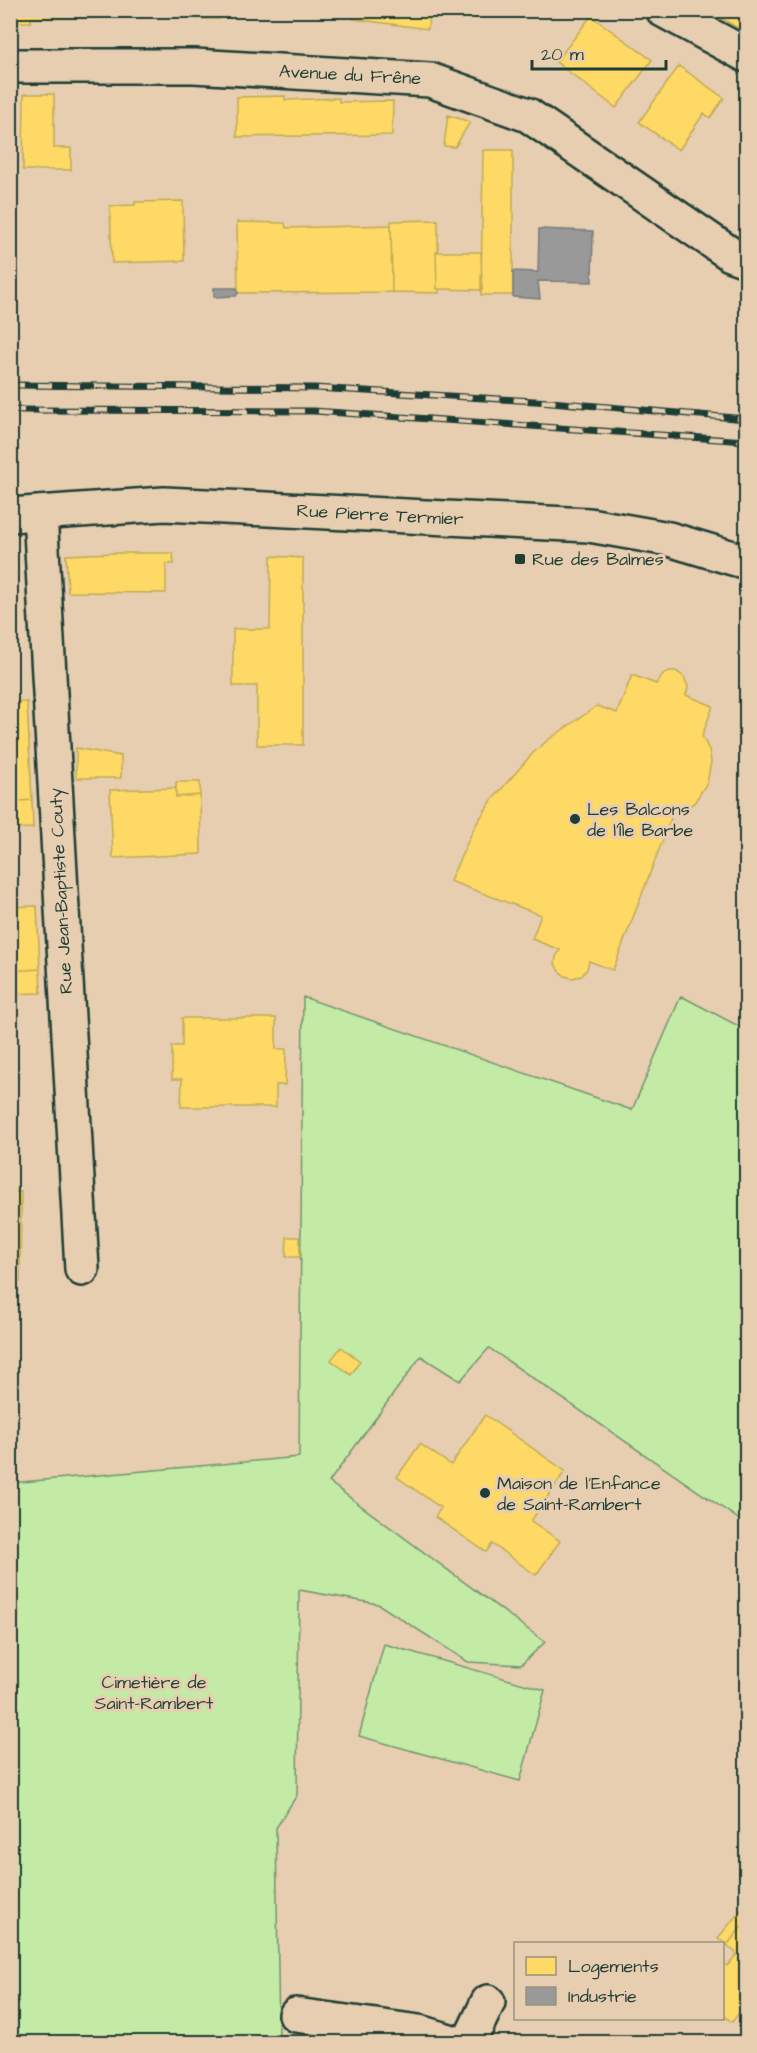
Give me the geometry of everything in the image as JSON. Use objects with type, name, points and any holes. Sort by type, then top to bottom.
[{"type":"street","points":[[663,10],[747,55]]},
{"type":"street","name":"Avenue du Frêne","points":[[10,66],[194,66],[430,80],[528,115],[732,255],[747,260]]},
{"type":"street","name":"Rue Pierre Termier","points":[[25,514],[164,504],[589,525],[669,539],[747,562]]},
{"type":"street","name":"Rue Jean-Baptiste Couty","points":[[25,514],[82,1269]]},
{"type":"street","points":[[469,2043],[488,2002]]},
{"type":"street","points":[[296,2015],[419,2031],[453,2043]]},
{"type":"green space","name":"Cimetière de Saint-Rambert","points":[[681,996],[746,1030],[746,1524],[489,1348],[460,1381],[421,1356],[329,1482],[545,1642],[521,1665],[468,1662],[378,1604],[299,1590],[297,1795],[276,1828],[279,2042],[11,2042],[11,1483],[299,1457],[303,997],[632,1110]]},
{"type":"green space","points":[[384,1644],[545,1690],[520,1781],[359,1736]]},
{"type":"building: Logements","points":[[10,10],[97,10],[98,18],[31,18],[31,22],[10,22]]},
{"type":"building: Logements","points":[[198,10],[220,10],[220,19],[198,19]]},
{"type":"building: Logements","points":[[356,10],[430,10],[428,29],[354,19]]},
{"type":"building: Logements","points":[[708,10],[746,10],[746,33]]},
{"type":"building: Logements","points":[[591,16],[652,60],[616,108],[556,62]]},
{"type":"building: Logements","points":[[679,66],[724,98],[710,118],[704,113],[679,150],[639,122]]},
{"type":"building: Logements","points":[[24,94],[54,94],[54,148],[71,148],[71,170],[23,170]]},
{"type":"building: Logements","points":[[285,96],[285,100],[339,98],[339,102],[393,101],[392,135],[237,137],[237,97]]},
{"type":"building: Logements","points":[[448,115],[470,122],[455,147],[444,146]]},
{"type":"building: Logements","points":[[483,150],[513,150],[513,295],[481,295]]},
{"type":"building: Logements","points":[[183,201],[184,261],[112,263],[110,206],[135,205],[135,202]]},
{"type":"building: Logements","points":[[438,220],[438,252],[436,252],[439,293],[392,292],[391,221]]},
{"type":"building: Logements","points":[[237,222],[285,223],[286,228],[391,225],[392,292],[238,293]]},
{"type":"building: Logements","points":[[436,252],[481,252],[482,290],[437,289]]},
{"type":"building: Logements","points":[[173,553],[174,564],[166,564],[166,593],[68,592],[66,555]]},
{"type":"building: Logements","points":[[271,556],[303,558],[303,745],[257,745],[257,686],[233,686],[233,629],[270,629]]},
{"type":"building: Logements","name":"Les Balcons de l'Île Barbe","points":[[676,671],[684,677],[688,687],[686,695],[713,706],[702,736],[709,750],[711,762],[707,783],[694,803],[673,813],[613,970],[589,961],[587,969],[581,976],[572,978],[565,976],[558,970],[555,963],[560,950],[532,939],[541,915],[450,881],[475,826],[492,800],[532,754],[597,706],[617,713],[632,675],[656,684],[663,674]]},
{"type":"building: Logements","points":[[10,702],[27,702],[32,800],[10,802]]},
{"type":"building: Logements","points":[[76,748],[121,756],[121,778],[76,778]]},
{"type":"building: Logements","points":[[176,782],[200,782],[200,795],[176,797]]},
{"type":"building: Logements","points":[[176,788],[176,797],[200,795],[201,854],[113,858],[110,790]]},
{"type":"building: Logements","points":[[32,800],[33,828],[10,829],[10,802]]},
{"type":"building: Logements","points":[[37,906],[40,969],[10,971],[10,907]]},
{"type":"building: Logements","points":[[40,969],[41,993],[10,994],[10,971]]},
{"type":"building: Logements","points":[[182,1018],[276,1018],[276,1049],[286,1049],[285,1085],[276,1085],[276,1107],[181,1107],[182,1079],[172,1079],[172,1046],[182,1046]]},
{"type":"building: Logements","points":[[10,1192],[21,1192],[20,1282],[10,1282]]},
{"type":"building: Logements","points":[[287,1237],[300,1237],[300,1257],[286,1257]]},
{"type":"building: Logements","points":[[341,1347],[360,1361],[351,1375],[331,1360]]},
{"type":"building: Logements","name":"Maison de l'Enfance de Saint-Rambert","points":[[485,1415],[565,1471],[531,1521],[560,1541],[536,1575],[492,1544],[486,1552],[435,1517],[441,1508],[397,1477],[420,1444],[451,1465]]},
{"type":"building: Logements","points":[[746,1904],[746,1921],[727,1945],[718,1938]]},
{"type":"building: Logements","points":[[746,1921],[746,2004],[732,2022],[724,2016],[724,1964],[727,1966],[737,1954],[727,1945]]},
{"type":"building: Industrie","points":[[539,229],[593,231],[592,282],[538,281],[540,299],[513,297],[513,271],[538,272]]},
{"type":"building: Industrie","points":[[214,288],[237,288],[238,293],[236,296],[214,297]]},
{"type":"railway","points":[[10,385],[315,388],[551,402],[746,419]]},
{"type":"railway","points":[[10,410],[314,411],[746,441]]},
{"type":"place","name":"Rue des Balmes","points":[[520,559]]},
{"type":"place","name":"Les Balcons de l'Île Barbe","points":[[575,819]]},
{"type":"place","name":"Maison de l'Enfance de Saint-Rambert","points":[[485,1493]]}]
